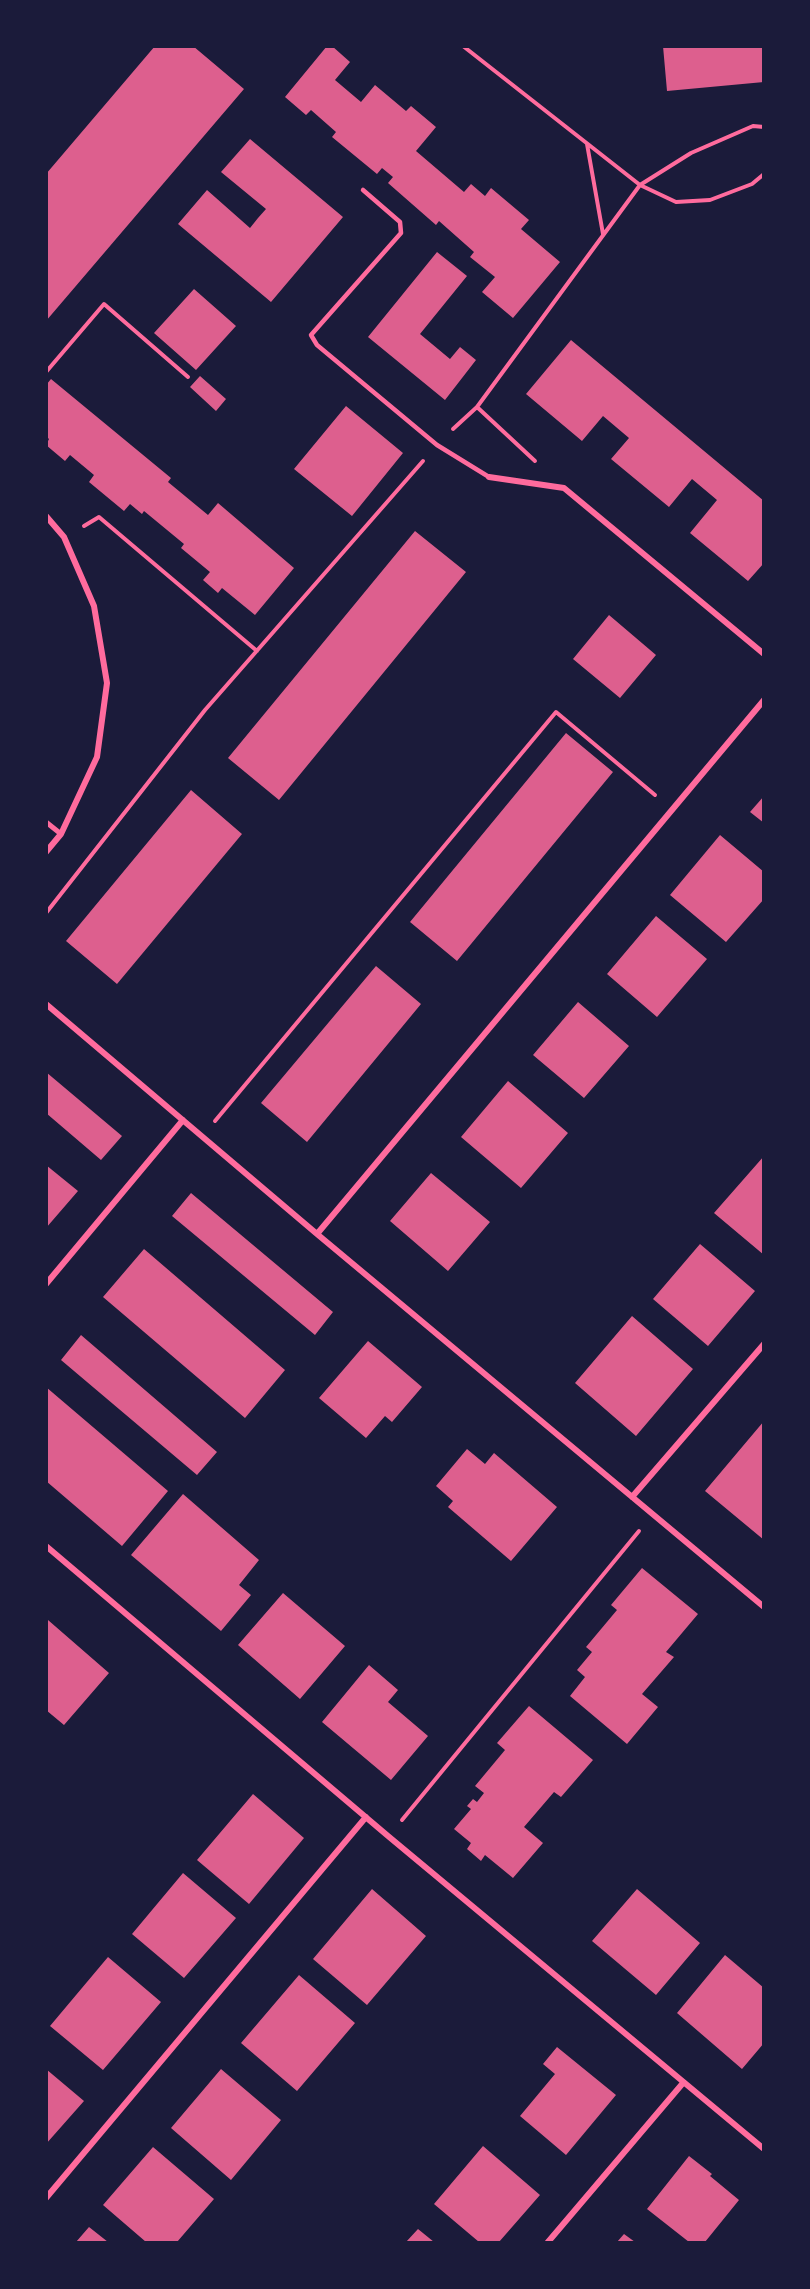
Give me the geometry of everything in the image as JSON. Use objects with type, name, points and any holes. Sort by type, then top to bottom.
[{"type":"street","points":[[489,477],[564,488],[764,654]]},
{"type":"street","points":[[46,516],[64,537],[94,606],[107,683],[97,757],[61,834],[46,852]]},
{"type":"street","points":[[316,1234],[764,700]]},
{"type":"street","points":[[46,822],[61,834]]},
{"type":"street","points":[[46,1004],[316,1234],[764,1607]]},
{"type":"street","points":[[46,1284],[183,1120]]},
{"type":"street","points":[[633,1497],[764,1344]]},
{"type":"street","points":[[48,1550],[764,2149]]},
{"type":"street","points":[[46,2198],[366,1817]]},
{"type":"street","points":[[548,2242],[683,2083]]},
{"type":"lane","points":[[363,190],[400,222],[401,233],[311,335],[317,345],[437,445],[489,477]]},
{"type":"path","points":[[463,46],[640,185],[676,202],[710,200],[752,184],[764,174]]},
{"type":"path","points":[[46,913],[206,710],[437,445],[477,406],[640,185],[691,153],[753,126],[764,127]]},
{"type":"path","points":[[587,144],[604,236]]},
{"type":"path","points":[[46,372],[104,304],[188,377]]},
{"type":"path","points":[[477,406],[564,488]]},
{"type":"path","points":[[64,537],[99,517],[257,651]]},
{"type":"path","points":[[202,1136],[556,712],[672,809]]},
{"type":"path","points":[[388,1836],[653,1515]]},
{"type":"building","points":[[155,46],[193,46],[244,89],[46,321],[46,174]]},
{"type":"building","points":[[327,46],[332,46],[350,62],[335,80],[361,102],[375,85],[406,111],[411,106],[436,127],[416,151],[464,192],[471,184],[485,196],[491,188],[529,220],[521,229],[560,262],[513,318],[482,292],[495,277],[470,257],[474,252],[439,221],[436,225],[388,183],[393,177],[382,168],[377,174],[332,137],[336,132],[311,110],[306,115],[285,97]]},
{"type":"building","points":[[663,46],[764,46],[764,82],[667,91]]},
{"type":"building","points":[[250,139],[343,217],[271,302],[178,224],[207,190],[250,228],[266,209],[221,172]]},
{"type":"building","points":[[437,252],[467,276],[420,334],[450,359],[460,347],[476,360],[445,400],[368,337]]},
{"type":"building","points":[[194,289],[236,326],[196,370],[154,333]]},
{"type":"building","points":[[571,340],[764,501],[764,563],[748,581],[690,533],[717,500],[692,479],[669,507],[611,459],[629,438],[603,416],[582,441],[526,394]]},
{"type":"building","points":[[200,376],[226,399],[216,411],[190,387]]},
{"type":"building","points":[[51,379],[171,478],[168,482],[208,515],[218,503],[294,568],[255,615],[222,588],[218,593],[203,580],[210,572],[181,548],[184,544],[144,511],[142,514],[130,504],[124,511],[89,482],[94,475],[70,455],[65,461],[46,445],[49,439],[46,436],[46,385]]},
{"type":"building","points":[[346,406],[403,453],[352,516],[294,469]]},
{"type":"building","points":[[415,531],[466,572],[279,800],[228,758]]},
{"type":"building","points":[[609,615],[656,655],[620,698],[573,659]]},
{"type":"building","points":[[566,733],[613,772],[457,961],[410,922]]},
{"type":"building","points":[[191,790],[242,834],[117,984],[66,941]]},
{"type":"building","points":[[764,796],[764,823],[750,812]]},
{"type":"building","points":[[720,835],[764,872],[764,899],[726,942],[670,895]]},
{"type":"building","points":[[656,916],[707,959],[657,1017],[607,974]]},
{"type":"building","points":[[376,966],[421,1004],[307,1142],[261,1103]]},
{"type":"building","points":[[578,1002],[629,1046],[584,1098],[533,1055]]},
{"type":"building","points":[[46,1072],[122,1136],[101,1160],[46,1113]]},
{"type":"building","points":[[508,1081],[568,1133],[521,1188],[461,1137]]},
{"type":"building","points":[[764,1156],[764,1255],[714,1213]]},
{"type":"building","points":[[46,1165],[78,1191],[46,1228]]},
{"type":"building","points":[[431,1173],[490,1222],[448,1271],[390,1221]]},
{"type":"building","points":[[191,1193],[333,1312],[315,1335],[172,1216]]},
{"type":"building","points":[[700,1244],[755,1291],[708,1346],[653,1299]]},
{"type":"building","points":[[144,1249],[285,1370],[245,1418],[103,1297]]},
{"type":"building","points":[[632,1316],[693,1369],[636,1436],[575,1383]]},
{"type":"building","points":[[81,1335],[217,1452],[197,1475],[61,1360]]},
{"type":"building","points":[[368,1341],[422,1387],[392,1422],[385,1416],[366,1438],[319,1398]]},
{"type":"building","points":[[46,1387],[168,1491],[122,1546],[46,1481]]},
{"type":"building","points":[[764,1421],[764,1540],[705,1491]]},
{"type":"building","points":[[467,1449],[485,1464],[494,1453],[557,1507],[511,1561],[448,1507],[453,1501],[436,1486]]},
{"type":"building","points":[[183,1494],[259,1560],[239,1585],[251,1595],[221,1631],[131,1555]]},
{"type":"building","points":[[642,1568],[698,1614],[666,1652],[674,1657],[642,1694],[658,1707],[627,1744],[570,1696],[585,1677],[577,1670],[592,1652],[586,1647],[617,1610],[611,1605]]},
{"type":"building","points":[[283,1593],[345,1646],[300,1699],[238,1645]]},
{"type":"building","points":[[48,1620],[109,1673],[64,1725],[46,1710]]},
{"type":"building","points":[[369,1665],[398,1690],[388,1702],[428,1736],[391,1780],[322,1722]]},
{"type":"building","points":[[529,1706],[593,1760],[561,1797],[554,1792],[524,1827],[543,1843],[513,1878],[485,1855],[481,1861],[467,1849],[471,1843],[454,1829],[471,1809],[467,1806],[473,1799],[477,1802],[484,1793],[475,1786],[505,1750],[497,1743]]},
{"type":"building","points":[[253,1794],[304,1838],[249,1904],[197,1860]]},
{"type":"building","points":[[183,1873],[236,1918],[184,1978],[132,1934]]},
{"type":"building","points":[[372,1889],[426,1936],[367,2005],[313,1959]]},
{"type":"building","points":[[637,1889],[700,1943],[656,1995],[592,1941]]},
{"type":"building","points":[[725,1955],[764,1988],[764,2043],[742,2069],[677,2013]]},
{"type":"building","points":[[108,1957],[161,2002],[103,2070],[50,2026]]},
{"type":"building","points":[[299,1975],[355,2023],[297,2091],[241,2043]]},
{"type":"building","points":[[557,2047],[616,2095],[566,2155],[520,2116],[555,2074],[543,2064]]},
{"type":"building","points":[[46,2069],[84,2101],[46,2144]]},
{"type":"building","points":[[221,2069],[281,2120],[231,2180],[171,2128]]},
{"type":"building","points":[[483,2146],[540,2195],[499,2242],[479,2242],[434,2204]]},
{"type":"building","points":[[153,2147],[214,2199],[177,2242],[146,2242],[103,2205]]},
{"type":"building","points":[[689,2156],[739,2200],[705,2242],[689,2242],[647,2209]]},
{"type":"building","points":[[89,2227],[108,2242],[76,2242]]},
{"type":"building","points":[[418,2229],[434,2242],[406,2242]]},
{"type":"building","points":[[624,2234],[635,2242],[617,2242]]}]
